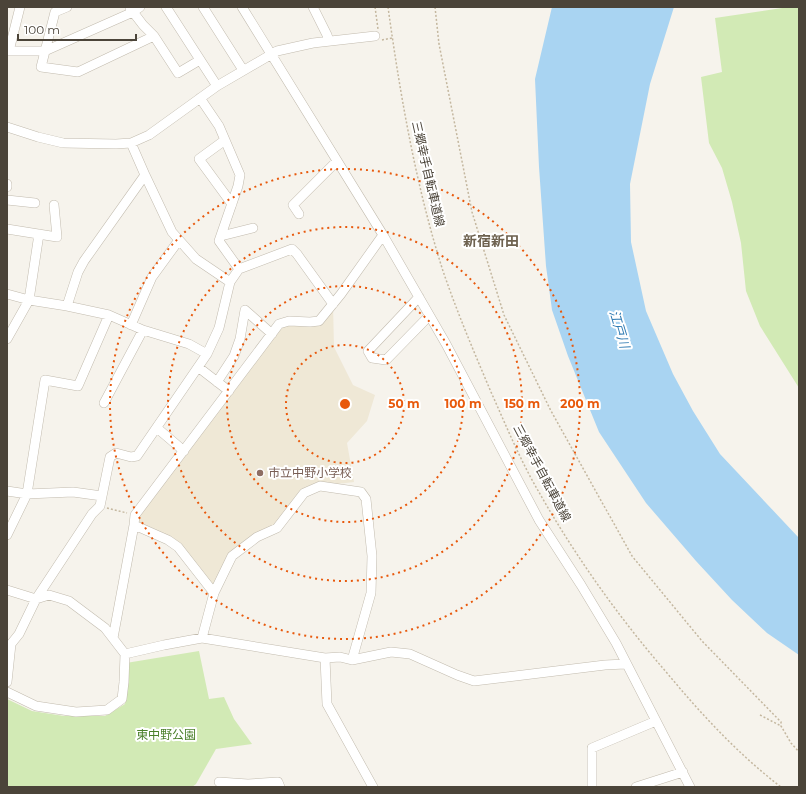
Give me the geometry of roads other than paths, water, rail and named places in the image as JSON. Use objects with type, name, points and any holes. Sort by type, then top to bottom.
[{"type":"street","points":[[20,7],[8,51],[45,51],[134,9],[178,73],[200,60]]},
{"type":"street","points":[[67,7],[55,12],[42,67],[78,72],[154,36]]},
{"type":"street","points":[[166,7],[217,86]]},
{"type":"street","points":[[203,7],[243,70]]},
{"type":"street","points":[[242,7],[383,235],[478,404],[538,520],[616,643],[625,664],[690,787]]},
{"type":"street","points":[[313,7],[329,41]]},
{"type":"street","points":[[7,127],[63,143],[131,143],[149,135],[217,86],[277,51],[313,43],[377,36]]},
{"type":"street","points":[[200,98],[219,126],[240,175],[238,186],[219,241],[239,269]]},
{"type":"street","points":[[225,140],[199,159],[232,204]]},
{"type":"street","points":[[131,143],[172,232],[196,259],[230,282]]},
{"type":"street","points":[[299,214],[293,205],[337,161]]},
{"type":"street","points":[[67,306],[78,272],[84,261],[145,175]]},
{"type":"street","points":[[7,200],[35,203]]},
{"type":"street","points":[[7,229],[57,237],[54,205]]},
{"type":"street","points":[[221,236],[253,228]]},
{"type":"street","points":[[7,339],[29,300],[39,234]]},
{"type":"street","points":[[113,638],[135,520],[184,451],[279,324],[289,321],[320,321],[383,235]]},
{"type":"street","points":[[131,325],[152,277],[179,240]]},
{"type":"street","points":[[7,682],[11,644],[19,634],[36,599],[92,514],[100,506],[110,457],[116,453],[131,457],[137,456],[157,428],[207,354],[219,328],[230,282],[239,269],[292,249],[333,304]]},
{"type":"street","points":[[7,294],[29,300],[109,315],[142,330],[189,344],[207,354]]},
{"type":"street","points":[[418,297],[368,351],[372,358],[386,360],[429,316]]},
{"type":"street","points":[[217,382],[234,356],[240,339],[245,310],[272,334]]},
{"type":"street","points":[[7,535],[27,494],[44,380],[78,386],[109,315]]},
{"type":"street","points":[[104,403],[142,330]]},
{"type":"street","points":[[198,367],[229,391]]},
{"type":"street","points":[[157,428],[184,451]]},
{"type":"street","points":[[202,638],[214,592],[232,556],[257,537],[277,528],[304,493],[320,486],[361,492],[366,499],[371,549],[371,593],[352,660]]},
{"type":"street","points":[[7,492],[27,494],[73,492],[102,496]]},
{"type":"street","points":[[135,520],[178,547],[214,592]]},
{"type":"street","points":[[7,590],[36,599],[49,595],[69,601],[105,628],[125,654],[122,699],[107,710],[76,712],[36,706],[7,692]]},
{"type":"street","points":[[125,654],[202,638],[325,658],[352,660],[391,652],[405,653],[474,681],[605,665],[625,664]]},
{"type":"street","points":[[325,658],[327,704],[373,787]]},
{"type":"street","points":[[592,787],[592,748],[656,721]]},
{"type":"street","points":[[636,787],[682,772]]},
{"type":"street","points":[[219,782],[248,784],[278,782],[280,787]]},
{"type":"water","name":"江戸川","points":[[552,7],[674,7],[650,84],[630,184],[631,242],[646,311],[673,374],[693,411],[720,454],[799,538],[799,655],[767,633],[732,600],[646,503],[599,432],[568,356],[552,310],[546,266],[539,167],[535,79]]},
{"type":"place","name":"市立中野小学校","points":[[260,473]]},
{"type":"district","name":"新宿新田","points":[[491,241]]},
{"type":"park label","name":"東中野公園","points":[[166,735]]}]
